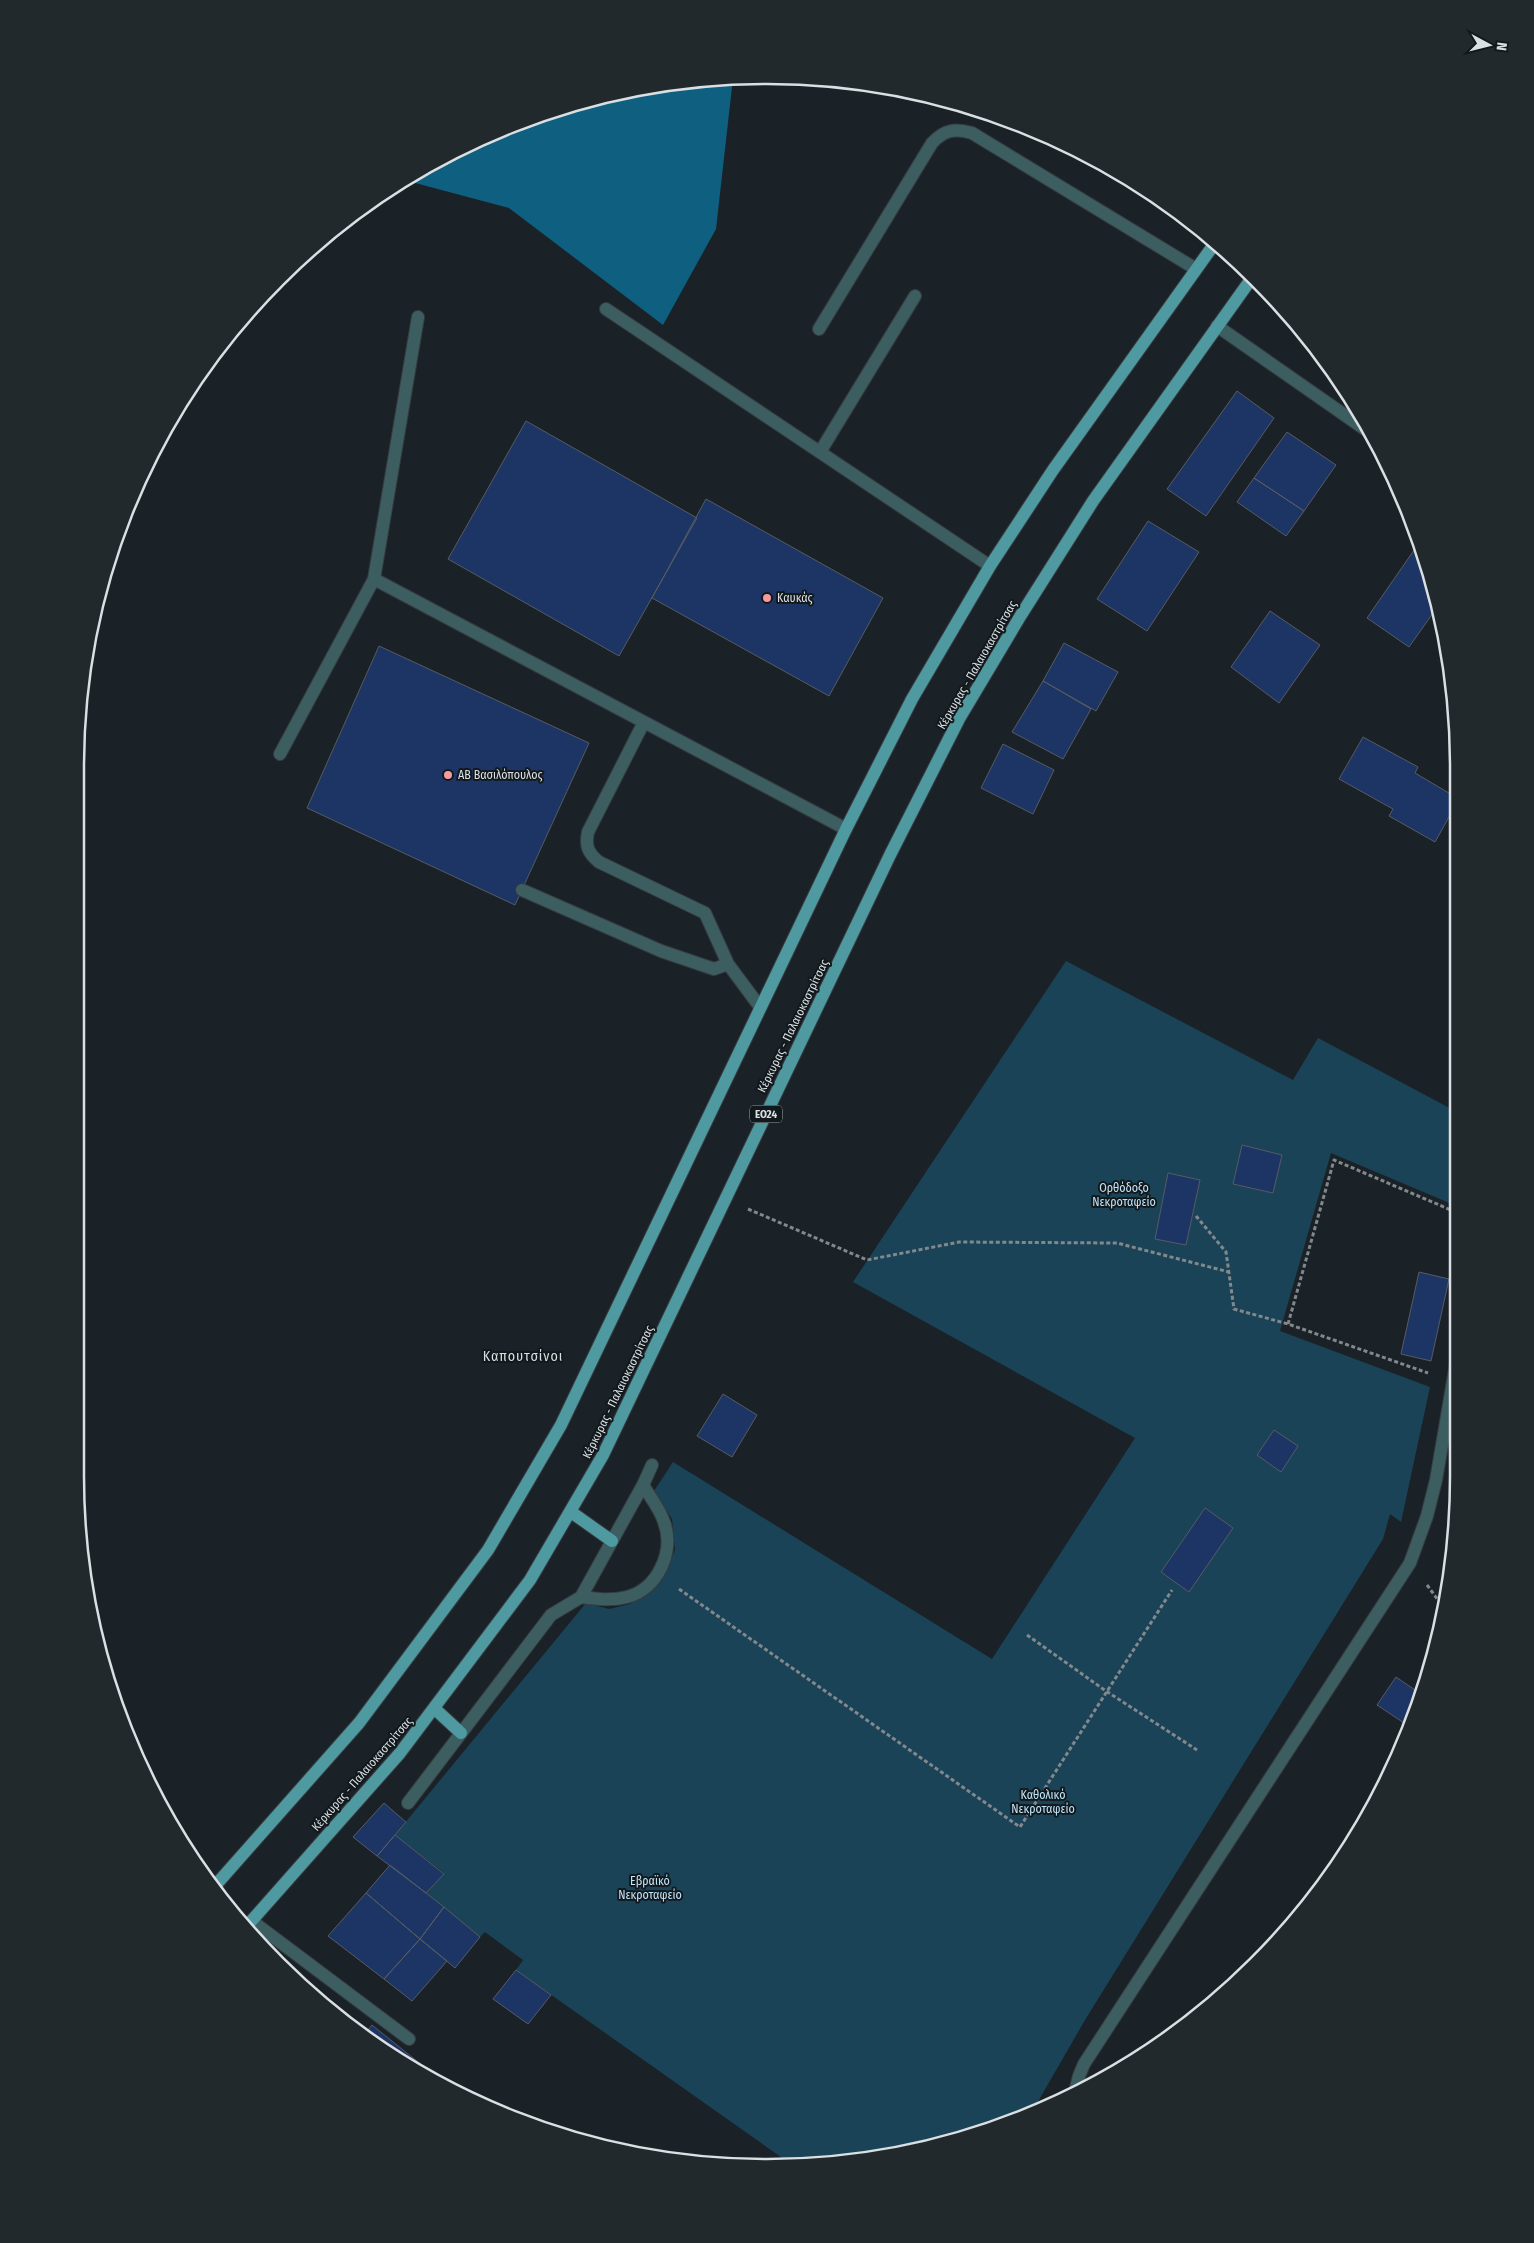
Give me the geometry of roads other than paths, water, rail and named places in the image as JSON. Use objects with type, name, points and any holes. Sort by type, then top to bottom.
[{"type":"main road","points":[[218,1882],[359,1723],[488,1550],[561,1425],[846,829],[912,699],[990,566],[1063,455],[1211,248]]},
{"type":"main road","name":"Κέρκυρας - Παλαιοκαστρίτσας","points":[[250,1923],[400,1754],[530,1580],[603,1455],[886,864],[959,719],[1092,501],[1249,283]]},
{"type":"main road","points":[[571,1512],[612,1541]]},
{"type":"main road","points":[[434,1709],[461,1734]]},
{"type":"street","points":[[820,329],[932,143],[940,135],[950,130],[961,130],[972,134],[1196,269]]},
{"type":"street","points":[[820,452],[915,296]]},
{"type":"street","points":[[606,309],[990,566]]},
{"type":"street","points":[[280,754],[374,579],[418,318]]},
{"type":"street","points":[[1217,326],[1359,425]]},
{"type":"street","points":[[374,579],[846,829]]},
{"type":"street","points":[[644,722],[588,832],[586,840],[587,849],[599,862],[705,913],[728,964],[760,1007]]},
{"type":"street","points":[[522,890],[661,951],[714,969],[728,964]]},
{"type":"street","points":[[1076,2085],[1078,2076],[1090,2056],[1410,1563],[1427,1516],[1436,1480],[1450,1393]]},
{"type":"street","points":[[408,1803],[551,1615],[581,1597],[643,1485],[652,1465]]},
{"type":"street","points":[[581,1597],[610,1600],[628,1597],[644,1589],[658,1574],[668,1551],[668,1536],[664,1521],[643,1485]]},
{"type":"street","points":[[256,1929],[408,2039]]},
{"type":"place","name":"Καυκάς","points":[[767,598]]},
{"type":"place","name":"ΑΒ Βασιλόπουλος","points":[[448,775]]},
{"type":"district","name":"Καπουτσίνοι","points":[[523,1356]]},
{"type":"park label","name":"Ορθόδοξο Νεκροταφείο","points":[[1124,1195]]},
{"type":"park label","name":"Καθολικό Νεκροταφείο","points":[[1043,1802]]},
{"type":"park label","name":"Εβραϊκό Νεκροταφείο","points":[[650,1888]]}]
